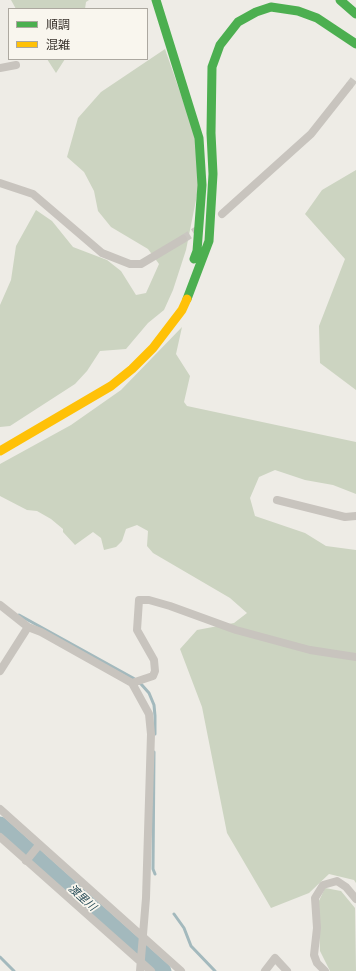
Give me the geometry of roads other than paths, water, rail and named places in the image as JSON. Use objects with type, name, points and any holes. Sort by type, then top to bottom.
[{"type":"highway","points":[[151,0],[160,17]]},
{"type":"highway","points":[[47,412],[102,381],[122,366],[146,342],[169,317],[180,298],[197,251],[202,185],[199,138],[192,111],[160,17],[156,0]]},
{"type":"highway","points":[[166,0],[180,43]]},
{"type":"highway","points":[[340,0],[356,14]]},
{"type":"highway","points":[[0,451],[111,386],[132,370],[153,348],[182,310],[195,282],[209,241],[213,174],[211,133],[212,66],[220,45],[238,22],[256,12],[271,7],[298,11],[317,18],[356,44]]},
{"type":"highway","points":[[201,105],[211,133]]},
{"type":"street","points":[[0,68],[16,65]]},
{"type":"street","points":[[222,214],[311,134],[349,86]]},
{"type":"street","points":[[0,183],[33,194],[102,253],[130,264],[141,264],[183,239]]},
{"type":"street","points":[[277,500],[345,517],[356,516]]},
{"type":"street","points":[[136,681],[153,676],[155,667],[154,660],[137,630],[139,600],[149,600],[236,630],[310,650],[356,657]]},
{"type":"street","points":[[0,605],[28,627],[41,632],[136,681],[149,714],[151,734],[144,937],[140,971]]},
{"type":"street","points":[[0,671],[28,627]]},
{"type":"street","points":[[0,809],[181,971]]},
{"type":"street","points":[[0,837],[151,971]]},
{"type":"street","points":[[26,861],[39,845]]},
{"type":"street","points":[[325,971],[317,963],[314,956],[317,928],[315,898],[323,885],[337,881],[346,886],[356,899]]},
{"type":"street","points":[[265,971],[275,958],[287,971]]},
{"type":"waterway","points":[[19,615],[133,678],[141,684],[149,693],[154,705],[155,734]]},
{"type":"waterway","points":[[154,752],[153,869],[155,874]]},
{"type":"waterway","name":"渡里川","points":[[0,825],[163,971]]},
{"type":"waterway","points":[[174,914],[184,928],[191,946],[215,971]]},
{"type":"waterway","points":[[0,957],[14,971]]},
{"type":"tunnel","points":[[349,86],[356,77]]},
{"type":"tunnel","points":[[183,239],[199,229]]}]
